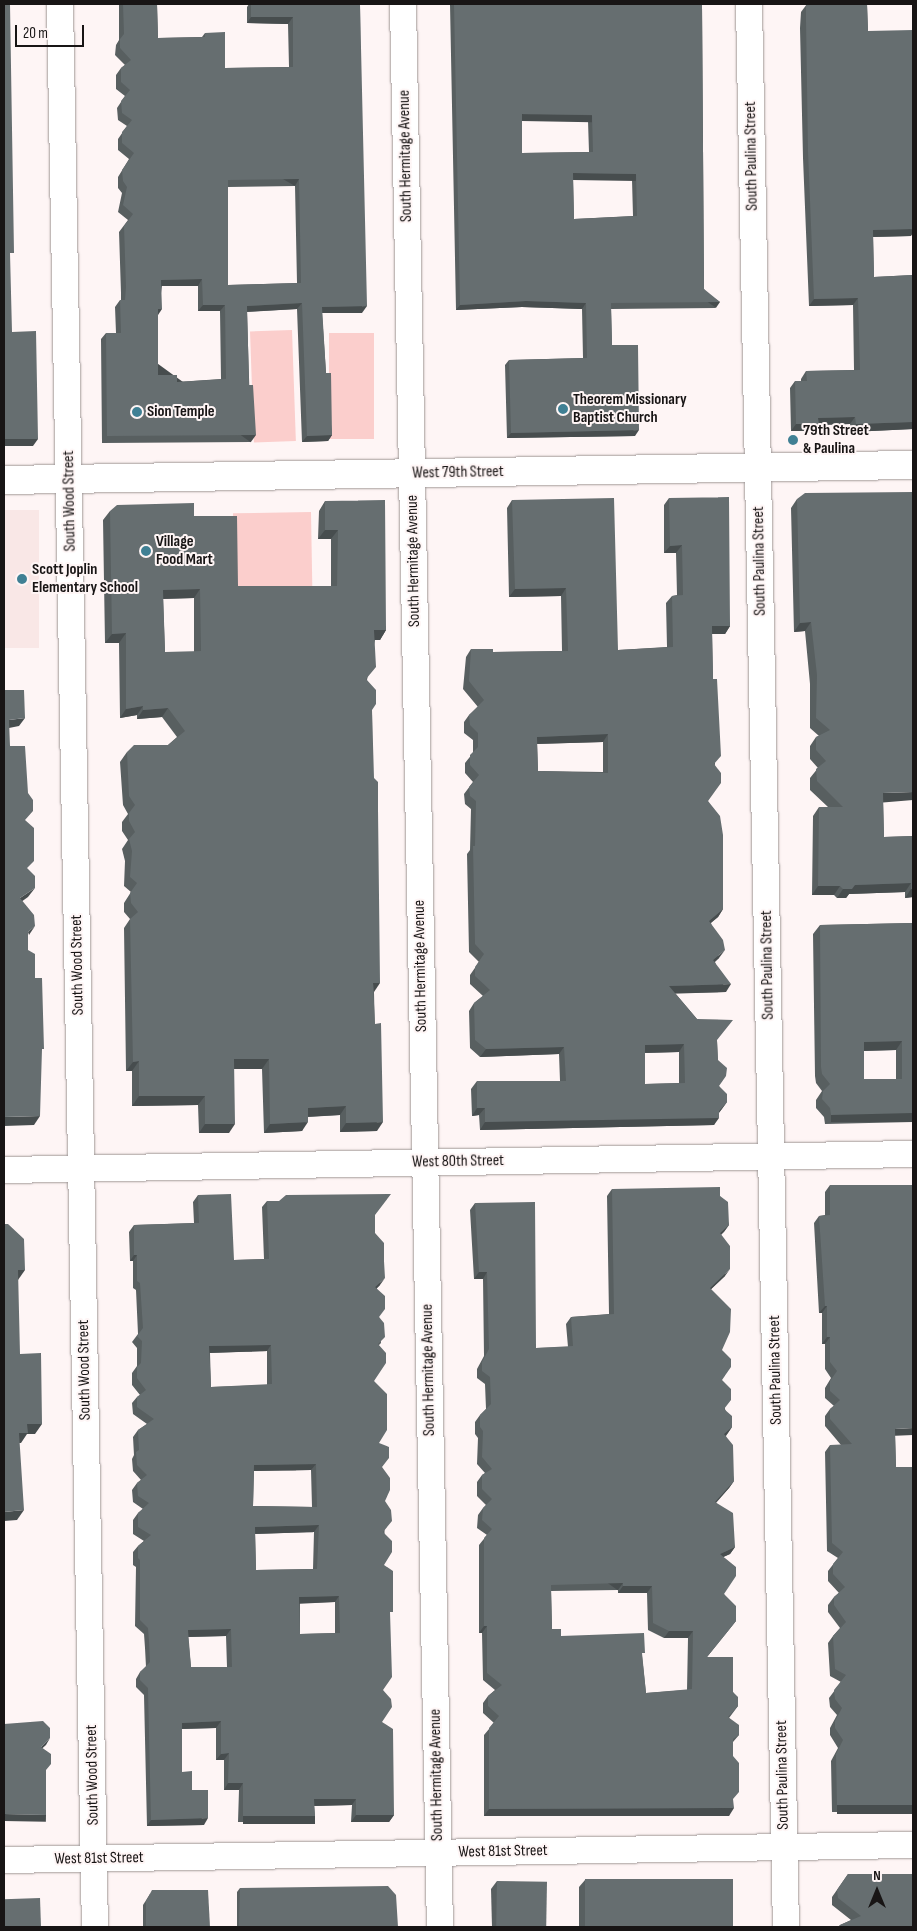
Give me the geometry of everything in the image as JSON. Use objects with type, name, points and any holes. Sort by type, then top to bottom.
[{"type":"main road","name":"West 79th Street","points":[[4,480],[913,465]]},
{"type":"street","name":"South Wood Street","points":[[60,4],[95,1927]]},
{"type":"street","name":"South Hermitage Avenue","points":[[403,4],[440,1927]]},
{"type":"street","name":"South Paulina Street","points":[[749,4],[786,1927]]},
{"type":"street","name":"West 80th Street","points":[[4,1170],[913,1154]]},
{"type":"street","name":"West 81st Street","points":[[4,1860],[913,1845]]},
{"type":"shaded area","points":[[292,330],[296,441],[254,442],[250,331]]},
{"type":"shaded area","points":[[329,333],[374,333],[374,439],[329,439]]},
{"type":"shaded area","name":"Scott Joplin Elementary School","points":[[4,510],[39,510],[39,648],[4,648]]},
{"type":"shaded area","points":[[311,512],[312,587],[234,588],[233,513]]},
{"type":"building","points":[[4,4],[10,4],[14,253],[10,253],[12,332],[36,331],[38,439],[4,439]]},
{"type":"building","points":[[123,4],[157,4],[158,38],[205,37],[205,33],[225,32],[225,68],[293,67],[293,17],[251,17],[251,4],[360,4],[367,306],[322,307],[326,373],[331,373],[332,435],[307,436],[302,303],[247,306],[249,385],[253,385],[256,435],[107,436],[106,333],[121,333],[120,300],[125,300],[126,287],[124,226],[133,214],[123,205],[127,187],[123,181],[122,170],[134,153],[122,143],[122,132],[132,120],[122,113],[121,101],[130,90],[121,82],[121,68],[131,60],[120,48],[120,39],[124,34]],"holes":[[[299,179],[301,283],[228,285],[228,180]],[[202,279],[203,305],[225,305],[226,379],[177,382],[177,375],[158,375],[158,309],[162,309],[161,280]]]},
{"type":"building","points":[[454,4],[702,4],[704,289],[720,302],[611,303],[612,345],[638,345],[639,430],[511,433],[509,360],[587,358],[586,303],[526,301],[460,305]],"holes":[[[522,114],[592,115],[593,152],[522,153]],[[573,173],[636,174],[637,216],[574,219]]]},
{"type":"building","points":[[807,4],[867,4],[868,31],[913,30],[913,229],[873,230],[874,277],[913,275],[913,422],[856,424],[855,417],[818,418],[819,424],[796,424],[795,381],[807,381],[806,371],[860,370],[858,298],[814,299],[808,151]]},
{"type":"building","points":[[913,492],[913,792],[883,793],[884,837],[913,836],[913,889],[911,889],[911,883],[855,885],[852,889],[843,889],[840,886],[818,886],[819,807],[843,807],[817,781],[816,769],[826,761],[816,750],[816,737],[830,730],[816,718],[817,675],[811,622],[800,623],[797,499],[805,493]]},
{"type":"building","points":[[729,497],[730,626],[712,626],[713,679],[717,679],[721,756],[714,764],[721,773],[721,783],[708,801],[720,816],[723,835],[723,909],[709,921],[723,940],[725,950],[713,960],[731,984],[669,986],[697,1019],[733,1020],[717,1040],[718,1060],[727,1068],[726,1076],[719,1086],[727,1094],[727,1102],[719,1111],[719,1118],[485,1122],[485,1108],[477,1108],[477,1081],[566,1081],[564,1047],[486,1049],[475,1040],[474,1003],[490,990],[475,976],[475,967],[484,954],[475,944],[473,846],[475,846],[476,801],[470,796],[469,787],[479,775],[470,765],[470,755],[478,747],[478,733],[470,725],[469,715],[484,700],[469,681],[471,649],[493,649],[493,652],[568,651],[566,588],[515,589],[512,500],[614,498],[618,650],[673,647],[672,596],[683,595],[682,545],[670,546],[669,498]],"holes":[[[608,734],[608,773],[538,771],[537,737]],[[684,1044],[685,1083],[645,1084],[645,1045]]]},
{"type":"building","points":[[385,500],[386,630],[374,630],[376,667],[366,679],[376,690],[376,704],[372,710],[374,778],[378,782],[380,983],[373,983],[375,1024],[381,1023],[383,1122],[346,1123],[346,1106],[308,1108],[308,1122],[270,1124],[269,1059],[234,1059],[235,1124],[205,1124],[205,1096],[139,1096],[139,1061],[133,1062],[130,919],[138,912],[131,903],[130,893],[137,883],[130,877],[132,851],[129,839],[135,832],[129,821],[129,813],[135,805],[129,796],[127,752],[134,745],[168,745],[185,731],[168,708],[143,710],[143,706],[126,709],[126,633],[112,634],[110,511],[117,505],[194,503],[194,516],[237,516],[238,586],[337,586],[338,530],[325,530],[325,501]],"holes":[[[200,589],[201,651],[165,652],[163,590]]]},
{"type":"building","points":[[4,690],[24,690],[25,718],[9,720],[10,746],[25,746],[28,793],[33,800],[33,811],[25,820],[34,828],[34,861],[27,868],[35,876],[35,888],[20,898],[34,915],[35,926],[28,932],[28,950],[35,954],[35,978],[42,978],[44,1049],[42,1049],[40,1116],[4,1117]]},
{"type":"building","points":[[913,923],[913,1113],[831,1115],[830,1108],[822,1099],[823,1091],[830,1084],[822,1074],[821,1067],[820,925]],"holes":[[[902,1041],[902,1079],[864,1079],[864,1042]]]},
{"type":"building","points":[[830,1185],[913,1185],[913,1428],[895,1429],[896,1467],[913,1467],[913,1805],[837,1805],[836,1754],[843,1740],[835,1728],[835,1721],[842,1708],[835,1699],[834,1690],[846,1675],[835,1669],[833,1636],[846,1622],[834,1605],[834,1597],[845,1587],[833,1574],[833,1564],[843,1552],[832,1543],[830,1445],[852,1444],[830,1419],[830,1409],[840,1400],[830,1391],[830,1381],[837,1371],[830,1362],[830,1337],[827,1337],[827,1306],[825,1306],[819,1216],[830,1215]]},
{"type":"building","points":[[720,1187],[720,1196],[728,1202],[729,1225],[720,1233],[730,1246],[730,1269],[710,1288],[731,1309],[730,1332],[722,1350],[731,1359],[731,1367],[722,1380],[731,1389],[731,1400],[724,1409],[732,1416],[732,1427],[724,1434],[733,1445],[734,1481],[715,1502],[733,1513],[735,1547],[720,1554],[736,1567],[736,1576],[724,1594],[736,1606],[736,1621],[707,1657],[733,1657],[733,1692],[738,1697],[738,1706],[728,1717],[739,1725],[739,1735],[733,1739],[733,1756],[739,1763],[739,1792],[733,1799],[734,1808],[489,1809],[489,1728],[499,1716],[488,1706],[488,1696],[502,1685],[487,1673],[487,1626],[484,1626],[484,1538],[492,1529],[482,1520],[483,1508],[492,1499],[482,1489],[482,1475],[492,1469],[482,1457],[483,1431],[480,1427],[480,1415],[491,1404],[490,1377],[482,1371],[482,1362],[489,1349],[487,1272],[479,1272],[475,1203],[535,1202],[536,1348],[573,1346],[571,1317],[614,1314],[612,1189]],"holes":[[[623,1583],[623,1586],[652,1586],[653,1623],[669,1631],[693,1631],[692,1689],[646,1693],[642,1653],[645,1653],[644,1633],[561,1636],[561,1629],[552,1629],[551,1585]]]},
{"type":"building","points":[[231,1194],[234,1260],[269,1259],[267,1201],[279,1201],[286,1195],[391,1194],[375,1215],[375,1233],[384,1243],[385,1278],[375,1287],[385,1296],[385,1309],[379,1317],[384,1323],[385,1337],[378,1344],[386,1353],[386,1363],[374,1381],[387,1394],[387,1430],[379,1443],[389,1447],[389,1458],[382,1467],[390,1478],[390,1490],[385,1501],[391,1510],[392,1521],[383,1532],[392,1541],[392,1552],[384,1565],[393,1571],[393,1612],[390,1612],[392,1677],[383,1690],[391,1699],[392,1707],[382,1722],[393,1729],[394,1815],[356,1815],[356,1799],[314,1799],[315,1816],[243,1816],[243,1783],[228,1783],[229,1753],[221,1754],[221,1721],[182,1723],[182,1772],[192,1771],[192,1790],[208,1790],[208,1818],[151,1820],[148,1688],[140,1680],[140,1672],[150,1662],[148,1628],[140,1620],[140,1560],[138,1558],[138,1546],[151,1535],[138,1527],[138,1513],[149,1503],[138,1496],[137,1483],[147,1475],[137,1465],[136,1452],[139,1450],[138,1430],[154,1419],[137,1407],[137,1397],[146,1390],[137,1378],[137,1367],[141,1363],[142,1341],[137,1336],[143,1328],[140,1283],[137,1281],[137,1255],[134,1255],[134,1225],[199,1223],[198,1195]],"holes":[[[271,1345],[272,1384],[211,1387],[209,1346]],[[316,1464],[317,1507],[253,1506],[254,1465]],[[319,1525],[317,1569],[256,1570],[255,1527]],[[339,1596],[340,1633],[300,1634],[299,1597]],[[231,1629],[232,1667],[191,1667],[188,1630]]]},
{"type":"building","points":[[4,1224],[8,1224],[24,1239],[25,1270],[18,1270],[20,1354],[41,1353],[42,1424],[27,1424],[28,1433],[19,1433],[24,1510],[4,1512]]},
{"type":"building","points":[[43,1721],[50,1728],[50,1738],[41,1747],[51,1754],[51,1764],[46,1770],[46,1815],[4,1814],[4,1724]]},
{"type":"building","points":[[848,1874],[913,1874],[913,1927],[839,1927],[861,1916],[838,1898],[837,1890]]},
{"type":"building","points":[[585,1879],[733,1879],[733,1927],[585,1927]]},
{"type":"building","points":[[497,1881],[547,1882],[546,1927],[496,1927]]},
{"type":"building","points":[[388,1886],[396,1895],[398,1927],[239,1927],[240,1888]]},
{"type":"building","points":[[152,1890],[208,1890],[210,1927],[146,1927],[146,1901]]},
{"type":"building","points":[[40,1898],[41,1927],[5,1927],[4,1899]]},
{"type":"place","name":"Theorem Missionary Baptist Church","points":[[563,409]]},
{"type":"place","name":"Sion Temple","points":[[137,412]]},
{"type":"place","name":"79th Street & Paulina","points":[[793,440]]},
{"type":"place","name":"Village Food Mart","points":[[146,551]]},
{"type":"place","name":"Scott Joplin Elementary School","points":[[22,579]]}]
